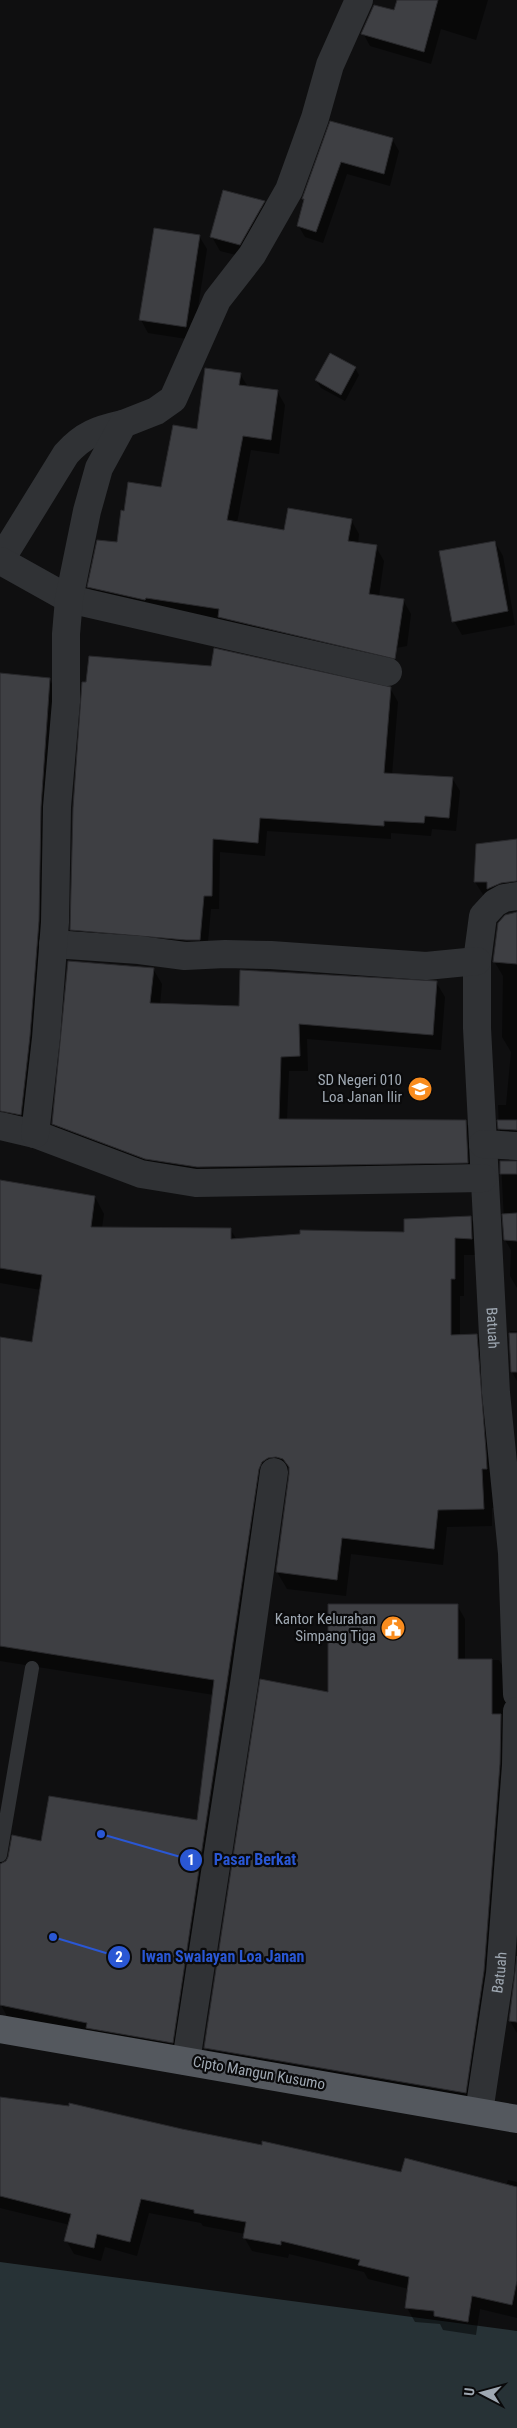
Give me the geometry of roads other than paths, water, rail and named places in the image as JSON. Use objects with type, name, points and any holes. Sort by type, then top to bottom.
[{"type":"highway","name":"Cipto Mangun Kusumo","points":[[0,2029],[517,2119]]},
{"type":"street","points":[[359,0],[330,65],[315,118],[289,190],[252,255],[217,300],[173,399],[156,411],[123,424],[95,430],[76,442],[66,454],[0,561],[70,599],[388,672]]},
{"type":"street","points":[[35,1134],[46,1038],[53,944],[57,807],[66,702],[66,634],[70,599],[87,512],[99,468],[123,424]]},
{"type":"street","name":"Batuah","points":[[517,896],[504,898],[495,903],[482,916],[477,960],[476,1028],[483,1178],[507,1391],[517,1694]]},
{"type":"street","points":[[53,944],[139,950],[186,956],[225,954],[426,966],[477,960]]},
{"type":"street","points":[[0,1126],[35,1134],[141,1174],[196,1183],[483,1178]]},
{"type":"street","points":[[482,1144],[517,1146]]},
{"type":"street","points":[[186,2061],[244,1684],[274,1472]]},
{"type":"street","name":"Batuah","points":[[479,2112],[500,1973],[516,1765],[517,1711]]},
{"type":"lane","points":[[0,1855],[32,1668]]},
{"type":"place","name":"SD Negeri 010 Loa Janan Ilir","points":[[420,1089]]},
{"type":"place","name":"Kantor Kelurahan Simpang Tiga","points":[[393,1628]]},
{"type":"place","name":"Pasar Berkat","points":[[101,1834]]},
{"type":"place","name":"Iwan Swalayan Loa Janan","points":[[53,1937]]}]
